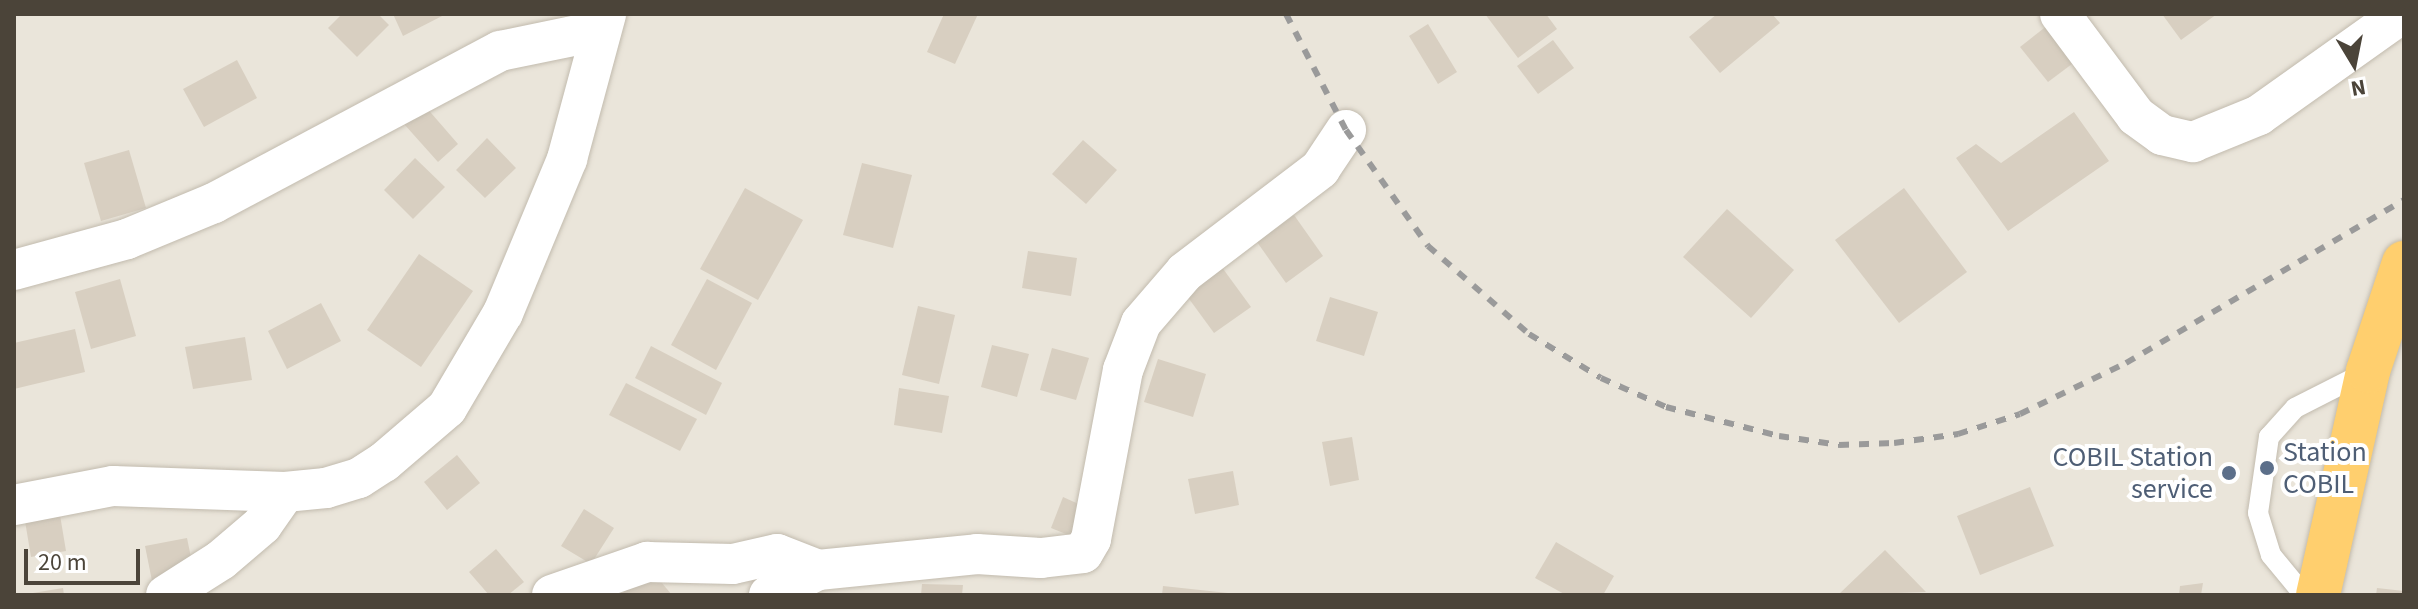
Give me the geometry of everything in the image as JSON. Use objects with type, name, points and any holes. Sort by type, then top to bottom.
[{"type":"highway","points":[[2318,595],[2368,371],[2404,263]]},
{"type":"street","points":[[2060,14],[2136,116],[2162,135],[2193,142],[2259,115],[2401,14]]},
{"type":"street","points":[[14,270],[127,239],[214,203],[500,51],[583,34],[606,15]]},
{"type":"street","points":[[14,505],[113,486],[285,492],[359,478],[447,408],[477,363],[534,246],[567,159],[606,15]]},
{"type":"street","points":[[769,595],[818,570],[977,554],[1041,558],[1083,553],[1091,539],[1123,370],[1141,323],[1185,272],[1320,169],[1346,130]]},
{"type":"street","points":[[166,595],[232,551],[262,525],[285,492]]},
{"type":"street","points":[[552,595],[647,562],[733,564],[777,554],[818,570]]},
{"type":"lane","points":[[2304,595],[2271,555],[2258,513],[2269,437],[2295,408],[2368,371]]},
{"type":"shaded area","points":[[14,14],[2404,14],[2404,595],[14,595]]},
{"type":"building","points":[[342,14],[378,14],[389,25],[357,57],[328,28]]},
{"type":"building","points":[[393,14],[446,14],[403,36]]},
{"type":"building","points":[[944,14],[978,14],[955,64],[927,52]]},
{"type":"building","points":[[1485,14],[1546,14],[1557,29],[1518,58]]},
{"type":"building","points":[[1717,14],[1772,14],[1780,23],[1720,73],[1689,37]]},
{"type":"building","points":[[2162,14],[2217,14],[2181,40]]},
{"type":"building","points":[[1428,24],[1457,72],[1438,84],[1409,36]]},
{"type":"building","points":[[2048,25],[2076,61],[2048,82],[2020,47]]},
{"type":"building","points":[[1553,40],[1574,68],[1538,94],[1517,66]]},
{"type":"building","points":[[237,60],[257,98],[204,127],[183,89]]},
{"type":"building","points":[[425,106],[458,144],[438,162],[404,124]]},
{"type":"building","points":[[2074,112],[2109,161],[2008,231],[1956,158],[1976,144],[2001,163]]},
{"type":"building","points":[[487,138],[516,168],[485,198],[456,170]]},
{"type":"building","points":[[1083,140],[1117,170],[1086,204],[1052,174]]},
{"type":"building","points":[[129,150],[146,208],[101,221],[84,163]]},
{"type":"building","points":[[415,158],[445,187],[413,219],[384,190]]},
{"type":"building","points":[[862,163],[912,175],[893,248],[843,235]]},
{"type":"building","points":[[745,188],[803,220],[758,300],[700,269]]},
{"type":"building","points":[[1904,188],[1967,272],[1899,323],[1835,240]]},
{"type":"building","points":[[1727,209],[1794,270],[1751,318],[1683,257]]},
{"type":"building","points":[[1294,215],[1323,256],[1286,283],[1257,242]]},
{"type":"building","points":[[1028,251],[1077,258],[1071,296],[1022,288]]},
{"type":"building","points":[[419,254],[473,291],[421,367],[367,330]]},
{"type":"building","points":[[1221,266],[1251,307],[1214,333],[1184,292]]},
{"type":"building","points":[[120,279],[136,336],[91,349],[75,292]]},
{"type":"building","points":[[707,279],[752,303],[716,370],[671,345]]},
{"type":"building","points":[[1330,297],[1378,312],[1364,356],[1316,341]]},
{"type":"building","points":[[321,303],[341,341],[287,369],[268,331]]},
{"type":"building","points":[[918,306],[955,315],[939,384],[902,375]]},
{"type":"building","points":[[75,329],[85,372],[14,389],[14,343]]},
{"type":"building","points":[[245,337],[252,380],[193,389],[185,347]]},
{"type":"building","points":[[992,345],[1029,354],[1017,397],[981,387]]},
{"type":"building","points":[[651,346],[722,383],[706,415],[635,378]]},
{"type":"building","points":[[1052,348],[1089,358],[1076,400],[1040,390]]},
{"type":"building","points":[[1158,359],[1206,374],[1193,417],[1144,402]]},
{"type":"building","points":[[626,383],[697,419],[680,451],[609,415]]},
{"type":"building","points":[[899,388],[949,396],[942,433],[894,425]]},
{"type":"building","points":[[1352,437],[1359,480],[1330,486],[1322,442]]},
{"type":"building","points":[[457,455],[480,483],[447,510],[424,482]]},
{"type":"building","points":[[1233,471],[1239,505],[1195,514],[1188,479]]},
{"type":"building","points":[[2030,487],[2054,546],[1980,575],[1957,516]]},
{"type":"building","points":[[1063,497],[1083,506],[1071,536],[1051,528]]},
{"type":"building","points":[[59,509],[66,551],[31,557],[24,515]]},
{"type":"building","points":[[584,509],[614,528],[591,564],[561,546]]},
{"type":"building","points":[[187,538],[194,572],[152,581],[145,546]]},
{"type":"building","points":[[1556,542],[1614,576],[1603,595],[1566,595],[1535,578]]},
{"type":"building","points":[[496,549],[524,582],[508,595],[489,595],[469,572]]},
{"type":"building","points":[[1885,550],[1926,592],[1838,595]]},
{"type":"building","points":[[651,570],[672,595],[620,595]]},
{"type":"building","points":[[2203,583],[2201,595],[2179,595],[2180,586]]},
{"type":"building","points":[[922,584],[963,585],[962,595],[921,595]]},
{"type":"building","points":[[1163,586],[1228,593],[1228,595],[1162,595]]},
{"type":"building","points":[[63,588],[64,595],[33,595],[33,593]]},
{"type":"building","points":[[2377,588],[2404,591],[2404,595],[2376,595]]},
{"type":"railway","points":[[1286,14],[1346,130],[1428,246],[1529,334],[1601,378],[1666,407],[1779,436],[1839,445],[1894,443],[1958,434],[2020,414],[2126,363],[2404,200]]},
{"type":"place","name":"Station COBIL","points":[[2267,468]]},
{"type":"place","name":"COBIL Station service","points":[[2229,473]]}]
